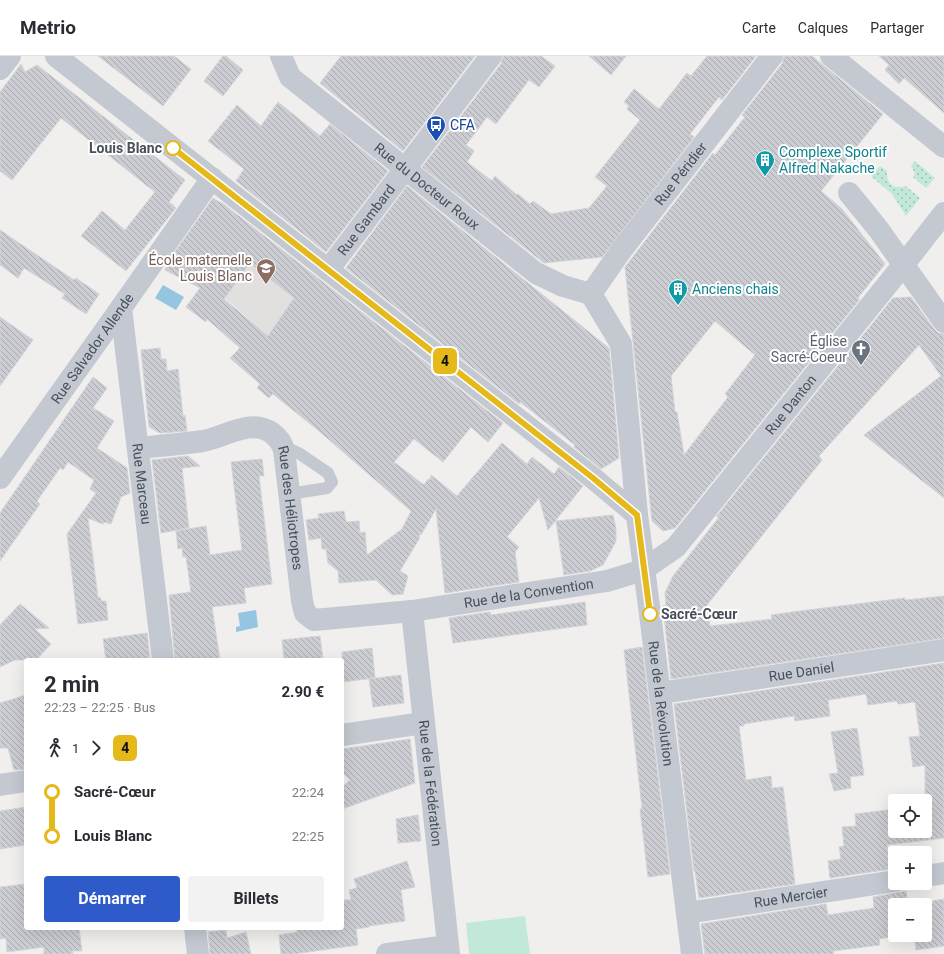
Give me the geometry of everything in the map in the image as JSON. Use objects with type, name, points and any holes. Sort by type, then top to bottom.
[{"type":"street","points":[[0,69],[10,56]]},
{"type":"street","points":[[56,56],[593,478],[637,515]]},
{"type":"street","name":"Rue du Docteur Roux","points":[[281,56],[290,77],[536,273],[562,286],[591,294]]},
{"type":"street","name":"Rue Gambard","points":[[328,270],[491,56]]},
{"type":"street","name":"Rue Péridier","points":[[591,294],[620,252],[772,56]]},
{"type":"street","points":[[831,56],[944,147]]},
{"type":"street","name":"Rue Salvador Allende","points":[[0,478],[212,178]]},
{"type":"street","points":[[849,193],[879,230],[944,322]]},
{"type":"street","name":"Rue Danton","points":[[643,570],[676,547],[904,264],[944,212]]},
{"type":"street","name":"Rue de la Révolution","points":[[591,294],[621,344],[643,570],[650,614],[692,954]]},
{"type":"street","name":"Rue Marceau","points":[[121,308],[163,658]]},
{"type":"street","name":"Rue des Héliotropes","points":[[138,448],[205,441],[234,430],[246,428],[259,428],[268,431],[277,437],[283,446],[302,601],[305,613],[314,620],[412,611]]},
{"type":"street","name":"Rue de la Convention","points":[[412,611],[607,581],[643,570]]},
{"type":"street","name":"Rue de la Fédération","points":[[412,611],[423,723],[449,950]]},
{"type":"street","name":"Rue Daniel","points":[[660,693],[944,650]]},
{"type":"street","points":[[344,735],[423,723]]},
{"type":"street","points":[[0,785],[24,781]]},
{"type":"street","points":[[932,875],[944,873]]},
{"type":"street","name":"Rue Mercier","points":[[687,913],[888,882]]},
{"type":"street","points":[[195,930],[198,954]]},
{"type":"street","points":[[387,954],[449,950]]},
{"type":"lane","points":[[283,446],[300,454],[328,474],[332,482],[327,488],[289,494]]},
{"type":"shaded area","name":"École maternelle Louis Blanc","points":[[247,224],[323,284],[280,346],[210,285]]},
{"type":"green space","points":[[915,161],[935,178],[926,188],[913,177],[915,173],[911,166]]},
{"type":"green space","points":[[880,166],[887,171],[889,183],[898,187],[906,186],[920,198],[906,216],[892,194],[871,176]]},
{"type":"green space","points":[[525,916],[530,954],[469,954],[466,923]]},
{"type":"water","points":[[163,285],[184,297],[176,310],[155,298]]},
{"type":"water","points":[[256,610],[258,627],[236,632],[236,627],[240,626],[238,613]]},
{"type":"building","points":[[98,56],[174,56],[191,69],[163,106]]},
{"type":"building","points":[[223,56],[226,56],[243,70],[223,96],[204,81]]},
{"type":"building","points":[[341,56],[475,56],[403,151],[320,83]]},
{"type":"building","points":[[503,56],[541,56],[555,66],[539,87],[529,80],[496,124],[487,117],[466,145],[474,151],[467,162],[492,181],[495,176],[530,204],[533,201],[551,214],[589,208],[607,186],[595,177],[640,120],[627,109],[629,106],[624,102],[634,89],[659,109],[687,73],[691,76],[707,56],[756,56],[722,100],[719,97],[690,134],[694,137],[602,257],[544,263],[422,167],[501,64]]},
{"type":"building","points":[[589,56],[626,56],[611,75]]},
{"type":"building","points":[[784,56],[812,56],[883,114],[821,191],[842,209],[885,264],[857,299],[860,299],[675,528],[663,531],[652,521],[625,267],[713,153],[715,155],[745,117],[742,115],[782,64]],"holes":[[[715,321],[755,355],[725,394],[728,397],[684,455],[677,412],[675,412],[671,376]]]},
{"type":"building","points":[[879,56],[944,56],[944,113],[904,78],[899,84],[885,70],[889,65]]},
{"type":"building","points":[[21,64],[25,72],[37,65],[185,180],[169,202],[176,208],[126,271],[81,236],[102,211],[125,230],[155,192],[61,118],[12,180],[0,171],[0,92]]},
{"type":"building","points":[[278,102],[320,136],[330,124],[388,171],[326,252],[236,181],[244,169],[208,141],[237,105],[261,126]]},
{"type":"building","points":[[407,186],[609,348],[619,458],[601,469],[574,447],[575,445],[520,402],[519,404],[346,268]]},
{"type":"building","points":[[213,198],[221,202],[503,423],[488,442],[471,427],[443,462],[414,439],[394,462],[424,485],[428,479],[429,480],[431,475],[457,496],[502,443],[527,464],[532,457],[554,474],[559,467],[583,486],[548,530],[539,498],[507,537],[519,547],[515,552],[519,582],[445,593],[436,509],[421,535],[420,532],[419,539],[400,571],[408,576],[403,594],[392,595],[376,580],[339,583],[338,571],[328,563],[326,549],[322,549],[321,538],[309,540],[306,520],[319,518],[318,514],[344,511],[346,522],[359,521],[360,533],[365,532],[367,555],[402,529],[411,511],[319,431],[273,394],[269,398],[257,388],[260,384],[230,358],[240,348],[207,319],[206,322],[186,307],[200,288],[165,270],[172,256]],"holes":[[[250,263],[294,298],[268,336],[224,299]]]},
{"type":"building","points":[[0,230],[74,280],[76,278],[99,294],[86,314],[62,298],[65,294],[24,268],[18,278],[0,265]]},
{"type":"building","points":[[911,297],[934,329],[938,333],[944,334],[944,498],[864,435],[941,376],[919,345],[819,456],[822,460],[707,605],[710,626],[772,619],[771,615],[792,612],[905,598],[905,600],[944,596],[944,638],[671,679],[663,606],[666,605],[665,593],[673,576],[720,516],[716,517],[893,298]]},
{"type":"building","points":[[0,317],[33,340],[0,386]]},
{"type":"building","points":[[160,348],[161,359],[166,359],[167,371],[178,369],[183,416],[185,415],[187,431],[160,433],[149,427],[141,350]]},
{"type":"building","points":[[93,377],[107,388],[93,408],[114,421],[97,448],[127,468],[130,493],[121,497],[111,524],[104,522],[103,524],[88,518],[98,598],[100,597],[101,601],[106,601],[108,620],[78,624],[67,534],[96,493],[90,489],[94,480],[68,462],[63,470],[60,468],[37,501],[40,504],[0,561],[0,513]]},
{"type":"building","points":[[188,456],[200,466],[182,468],[189,528],[161,533],[152,460]]},
{"type":"building","points":[[262,459],[264,476],[259,476],[272,584],[244,588],[246,603],[212,607],[220,658],[175,658],[169,595],[191,592],[186,557],[183,557],[182,548],[178,549],[176,531],[206,526],[210,555],[242,550],[231,462]]},
{"type":"building","points":[[613,515],[616,528],[616,541],[603,565],[590,571],[564,575],[556,521]]},
{"type":"building","points":[[585,602],[587,625],[453,643],[449,618],[490,612],[491,615]]},
{"type":"building","points":[[20,604],[49,628],[35,629],[51,644],[38,658],[24,658],[24,660],[15,660],[0,667],[0,625]]},
{"type":"building","points":[[147,633],[150,658],[106,658],[103,639]]},
{"type":"building","points":[[320,636],[323,658],[284,658],[282,640]]},
{"type":"building","points":[[642,647],[670,874],[648,877],[640,809],[642,808],[624,650]]},
{"type":"building","points":[[372,648],[375,678],[344,682],[344,658],[342,658],[342,652]]},
{"type":"building","points":[[944,663],[944,838],[887,845],[888,869],[830,878],[828,861],[841,859],[839,847],[844,846],[842,827],[856,826],[855,814],[888,810],[888,838],[932,838],[932,794],[925,794],[925,765],[913,767],[909,737],[920,736],[915,702],[898,704],[897,701],[868,705],[866,694],[828,700],[830,716],[795,721],[794,716],[739,726],[746,780],[771,776],[772,788],[783,787],[795,884],[699,898],[694,871],[674,704]]},
{"type":"building","points":[[401,675],[404,703],[373,707],[369,679]]},
{"type":"building","points":[[24,696],[24,769],[14,770],[8,748],[0,748],[0,703]]},
{"type":"building","points":[[857,728],[864,775],[850,777],[851,788],[834,791],[829,774],[838,773],[831,732]]},
{"type":"building","points":[[410,739],[415,783],[344,808],[344,785],[350,780],[344,774],[344,749]]},
{"type":"building","points":[[24,807],[24,845],[0,849],[0,811]]},
{"type":"building","points":[[418,815],[421,841],[398,843],[396,819]]},
{"type":"building","points":[[407,861],[415,887],[401,890],[405,921],[356,929],[358,945],[294,954],[281,954],[279,935],[297,932],[297,930],[344,930],[344,900],[351,900],[349,890],[357,888],[354,879]]},
{"type":"building","points":[[24,884],[24,930],[79,930],[82,951],[72,951],[73,954],[44,954],[44,947],[7,952],[6,938],[0,939],[0,887]]},
{"type":"building","points":[[906,891],[907,898],[888,898],[888,937],[879,939],[880,945],[833,951],[834,954],[705,954],[701,924],[826,904],[828,915],[874,908],[873,897]]},
{"type":"building","points":[[944,899],[944,946],[916,950],[915,942],[932,942],[932,901]]},
{"type":"building","points":[[226,930],[227,938],[246,932],[251,954],[210,954],[208,932]]},
{"type":"bus line","name":"4","points":[[173,148],[593,478],[637,515],[643,570],[650,614]]},
{"type":"place","name":"CFA","points":[[436,142]]},
{"type":"place","name":"Louis Blanc","points":[[173,148]]},
{"type":"place","name":"Complexe Sportif Alfred Nakache","points":[[765,177]]},
{"type":"place","name":"École maternelle Louis Blanc","points":[[266,285]]},
{"type":"place","name":"Anciens chais","points":[[678,306]]},
{"type":"place","name":"Église Sacré-Coeur","points":[[861,366]]},
{"type":"place","name":"Sacré-Cœur","points":[[650,614]]}]
